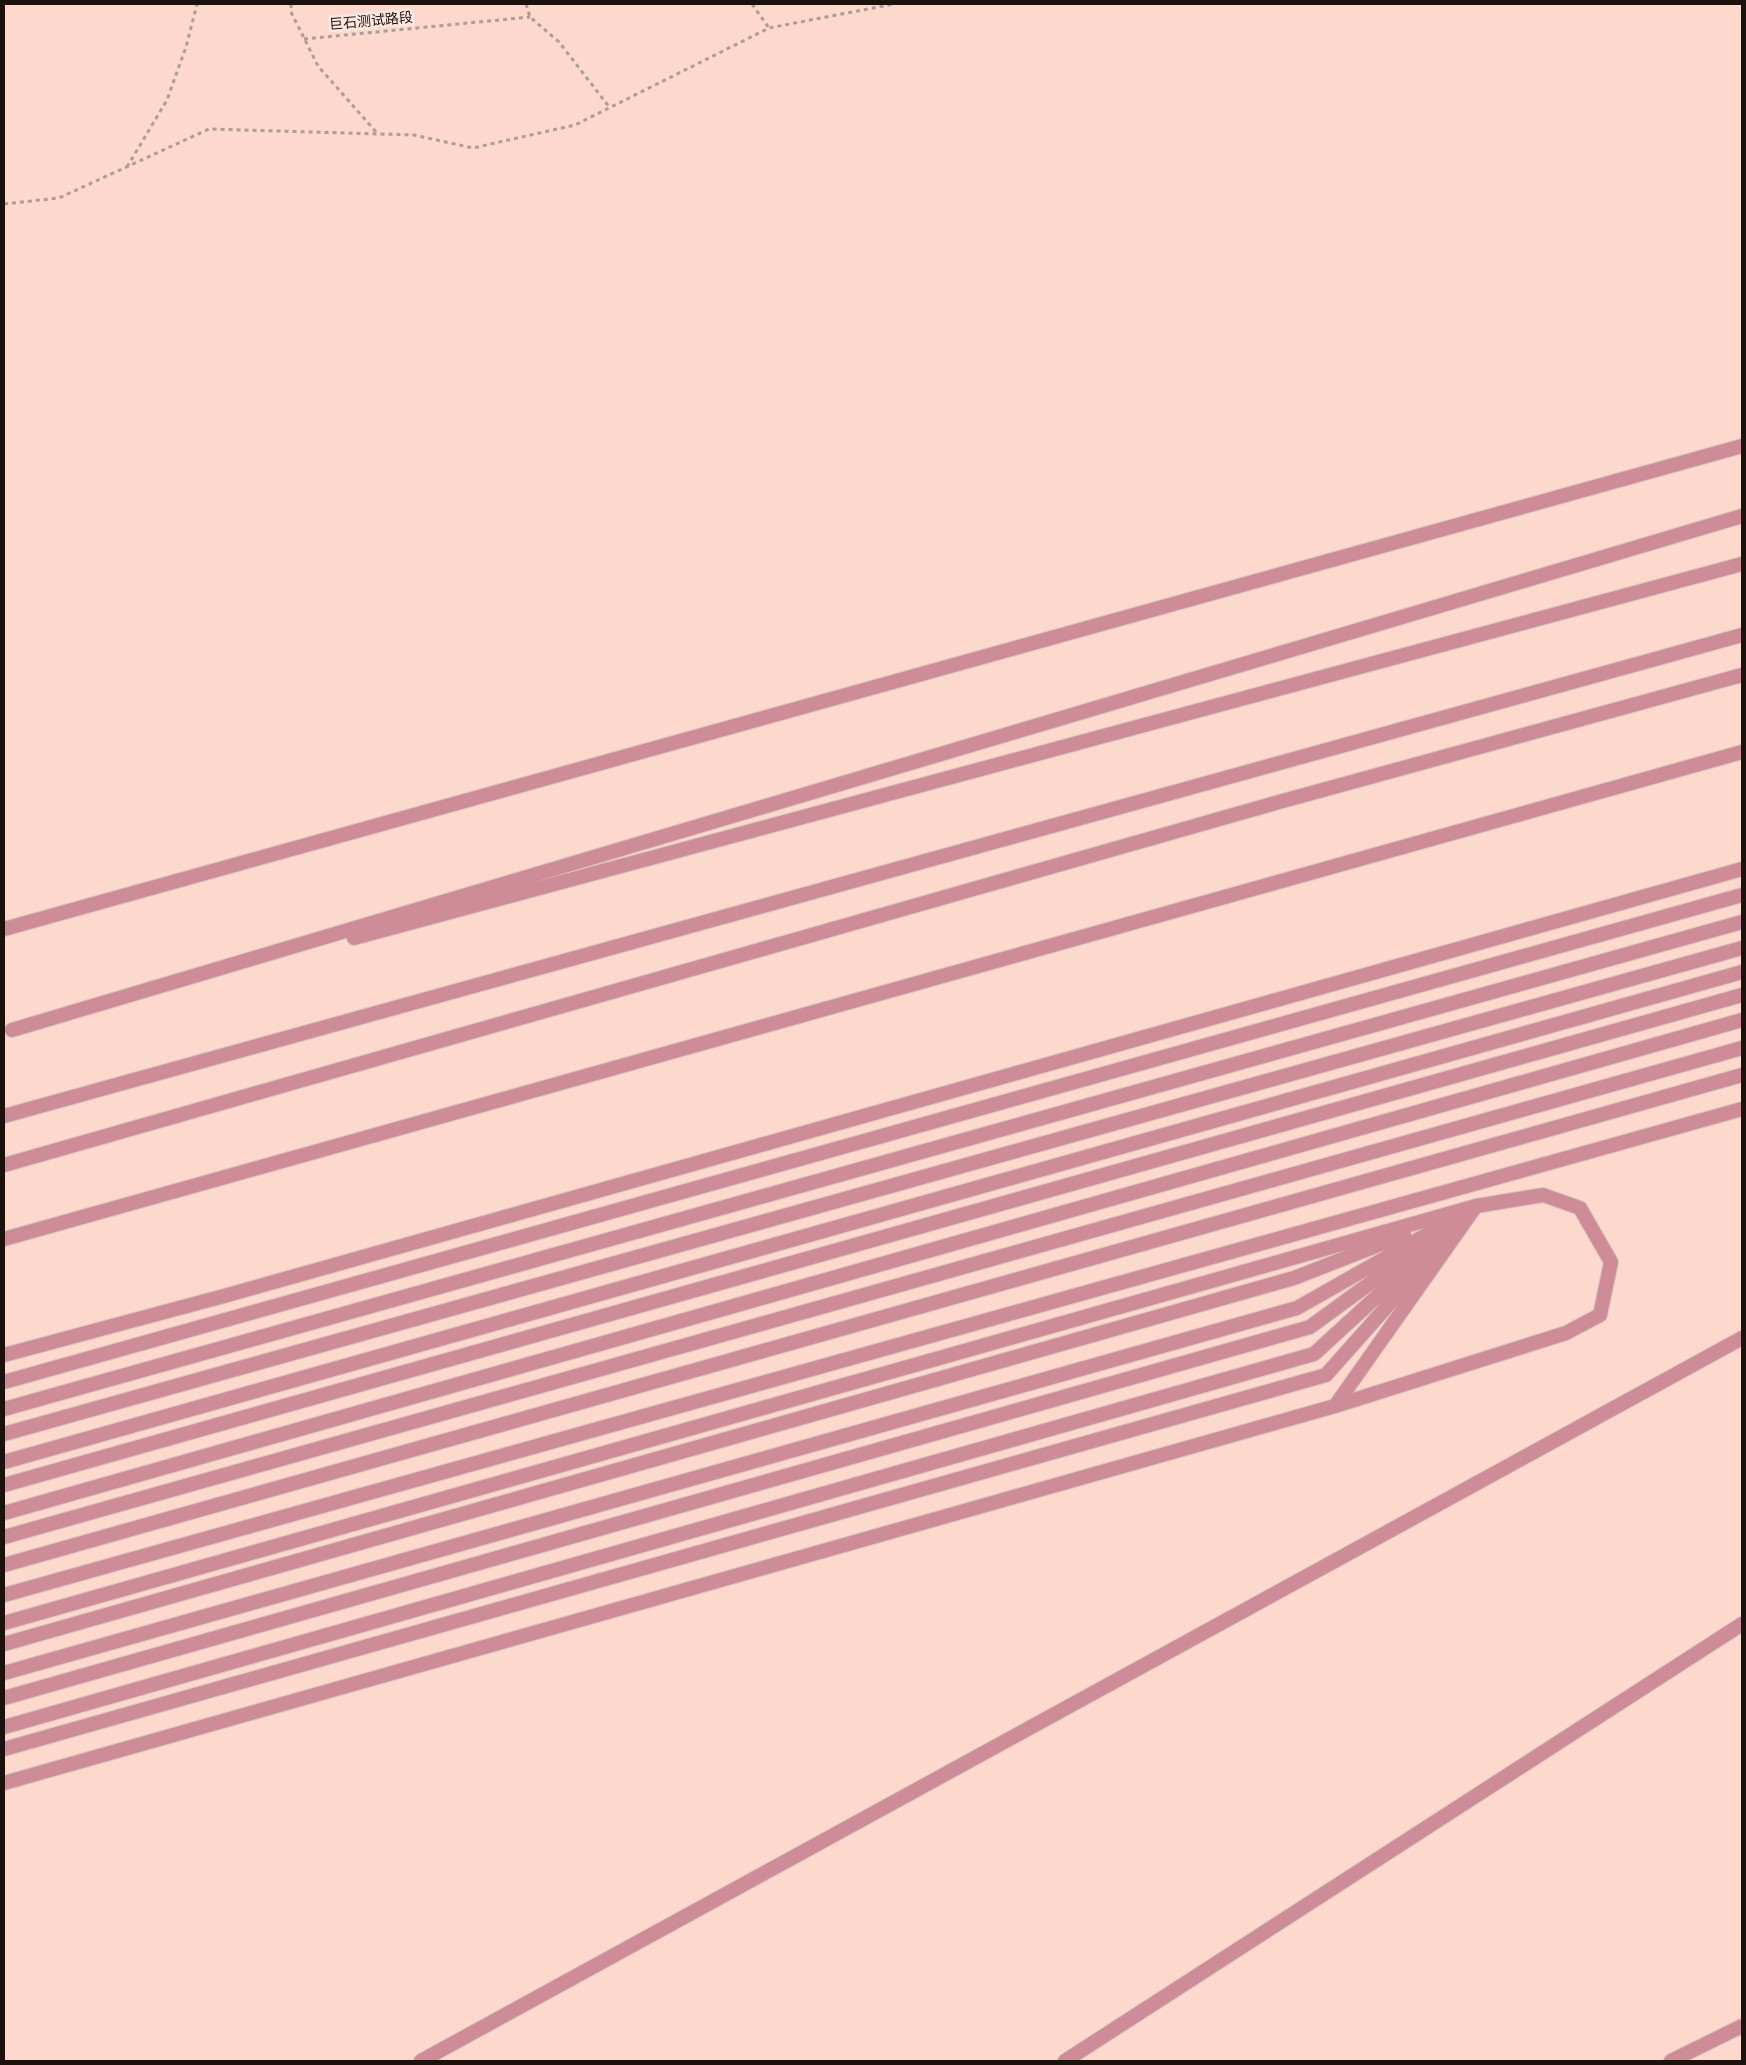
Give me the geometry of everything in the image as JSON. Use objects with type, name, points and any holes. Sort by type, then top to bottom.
[{"type":"lane","points":[[4,929],[1742,446]]},
{"type":"lane","points":[[8,1032],[1742,516]]},
{"type":"lane","points":[[8,1032],[1742,564]]},
{"type":"lane","points":[[4,1116],[1742,635]]},
{"type":"lane","points":[[4,1165],[1279,802],[1742,675]]},
{"type":"lane","points":[[4,1239],[1742,752]]},
{"type":"lane","points":[[4,1355],[243,1290],[1742,870]]},
{"type":"lane","points":[[4,1382],[1742,895]]},
{"type":"lane","points":[[4,1410],[1742,922]]},
{"type":"lane","points":[[4,1434],[1742,948]]},
{"type":"lane","points":[[4,1462],[1742,972]]},
{"type":"lane","points":[[4,1485],[1742,995]]},
{"type":"lane","points":[[4,1513],[1742,1020]]},
{"type":"lane","points":[[4,1537],[1742,1048]]},
{"type":"lane","points":[[4,1565],[1742,1075]]},
{"type":"lane","points":[[4,1595],[1742,1109]]},
{"type":"lane","points":[[4,1623],[1476,1206],[1543,1195],[1580,1208],[1611,1262],[1600,1315],[1566,1333],[1335,1406],[4,1783]]},
{"type":"lane","points":[[1335,1406],[1476,1206]]},
{"type":"lane","points":[[4,1644],[1294,1278],[1476,1206]]},
{"type":"lane","points":[[4,1673],[1297,1308],[1476,1206]]},
{"type":"lane","points":[[4,1698],[1310,1327],[1476,1206]]},
{"type":"lane","points":[[4,1727],[1314,1354],[1476,1206]]},
{"type":"lane","points":[[4,1749],[1326,1375],[1476,1206]]},
{"type":"lane","points":[[421,2061],[1742,1338]]},
{"type":"lane","points":[[1065,2061],[1742,1624]]},
{"type":"lane","points":[[1671,2061],[1742,2026]]},
{"type":"path","points":[[127,167],[167,100],[186,47],[197,4]]},
{"type":"path","points":[[291,4],[291,12],[318,66],[377,133]]},
{"type":"path","points":[[526,4],[530,17],[559,42],[610,108]]},
{"type":"path","points":[[752,4],[769,28]]},
{"type":"path","points":[[4,204],[59,198],[209,129],[414,135],[473,148],[575,125],[769,28],[894,4]]},
{"type":"path","name":"巨石测试路段","points":[[304,39],[530,17]]},
{"type":"shaded area","points":[[4,4],[1742,4],[1742,2061],[4,2061]]}]
